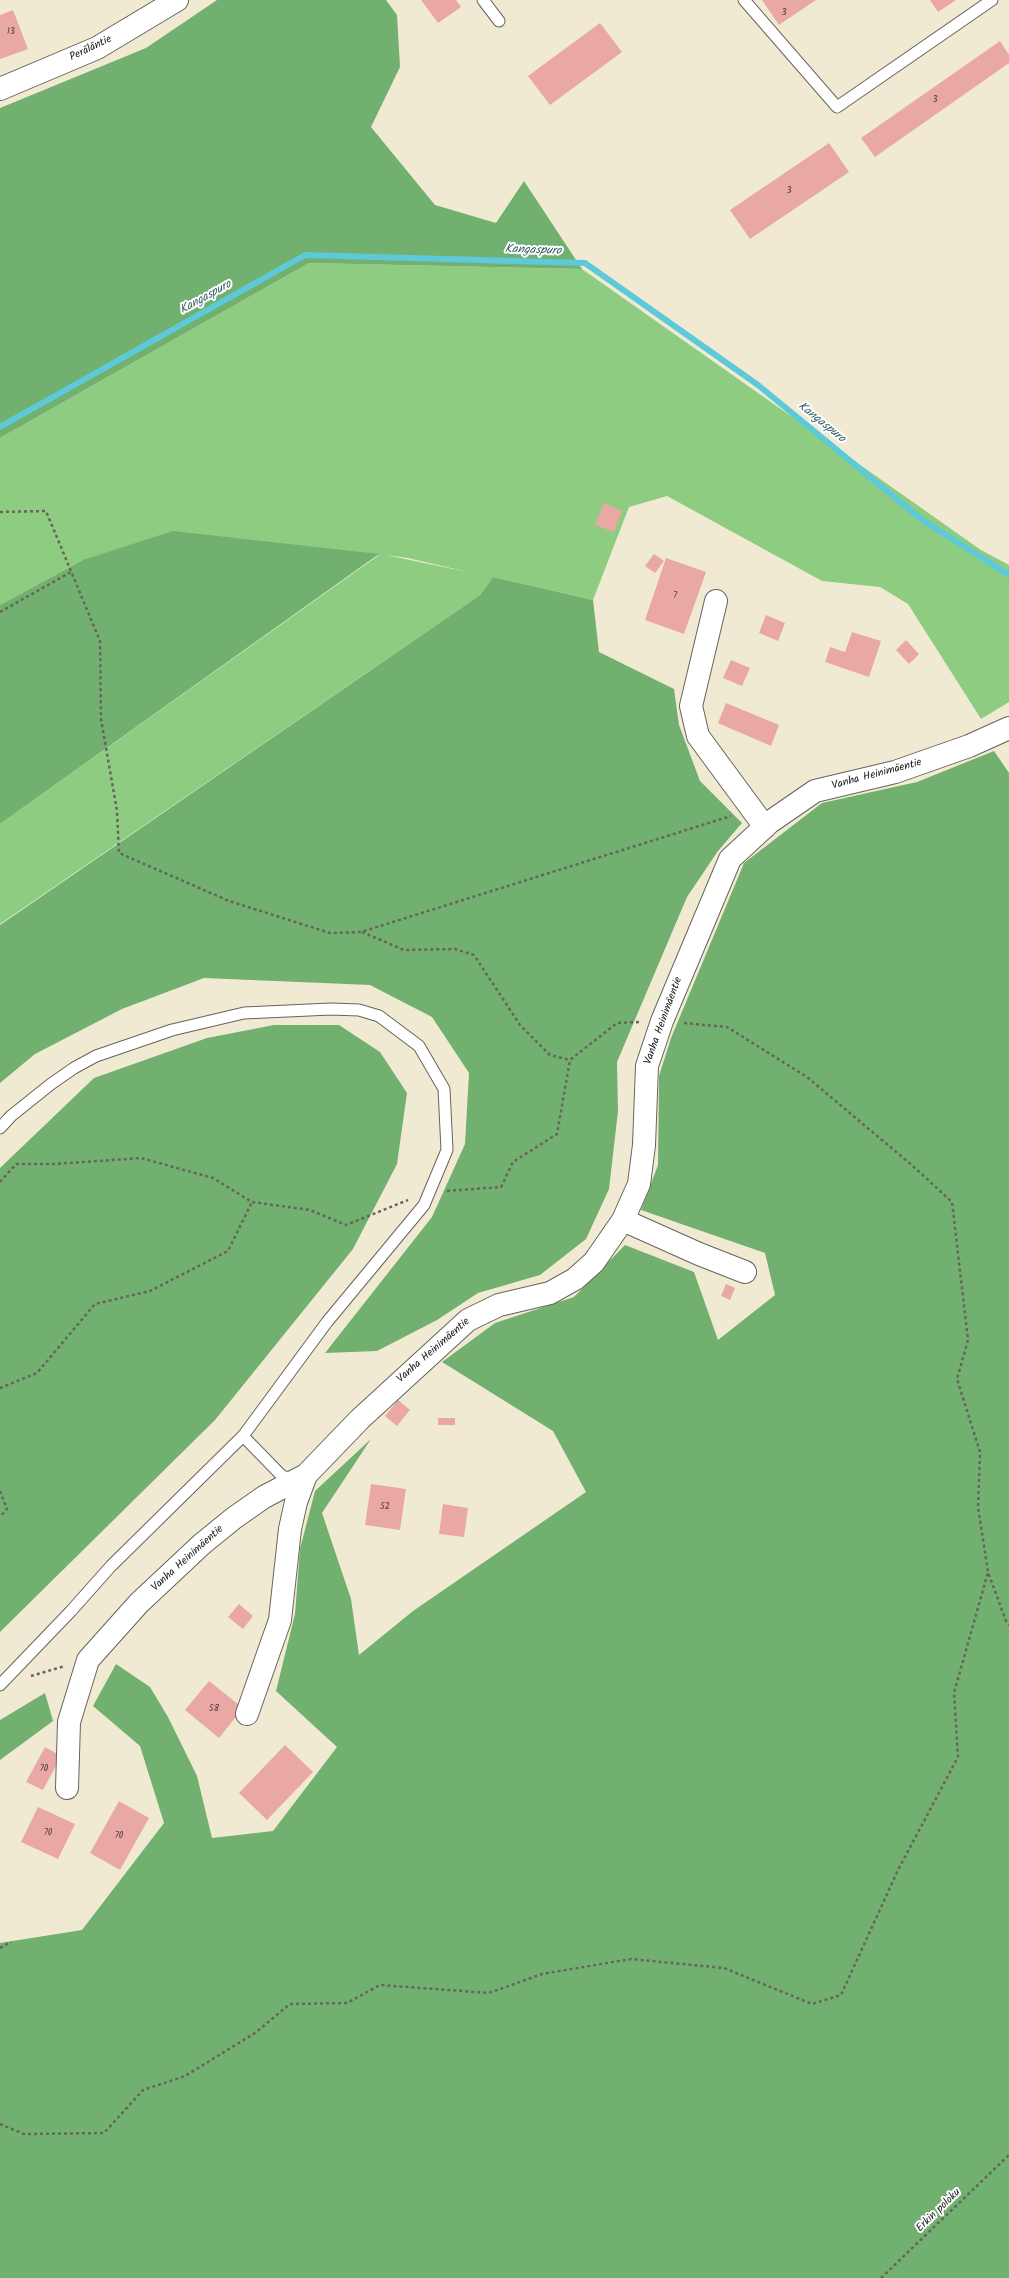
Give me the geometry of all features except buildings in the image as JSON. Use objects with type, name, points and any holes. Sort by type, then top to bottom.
[{"type":"street","name":"Peräläntie","points":[[0,89],[97,48],[177,0]]},
{"type":"street","points":[[716,601],[691,706],[698,736],[765,827]]},
{"type":"street","name":"Vanha Heinimäentie","points":[[67,1788],[69,1722],[88,1660],[140,1603],[202,1544],[234,1518],[264,1497],[301,1477],[360,1419],[468,1320],[499,1305],[550,1293],[575,1279],[594,1262],[623,1220],[639,1184],[644,1145],[646,1066],[662,1021],[730,859],[765,827],[816,791],[895,772],[969,746],[1009,728]]},
{"type":"street","points":[[623,1220],[699,1254],[745,1272]]},
{"type":"street","points":[[248,1714],[280,1620],[290,1529],[301,1477]]},
{"type":"lane","points":[[483,0],[499,21]]},
{"type":"lane","points":[[744,0],[837,107],[992,0]]},
{"type":"lane","points":[[0,1128],[11,1116],[51,1084],[74,1068],[96,1056],[172,1030],[244,1013],[331,1008],[359,1010],[379,1016],[419,1046],[444,1089],[447,1150],[424,1205],[328,1322],[243,1436],[111,1566],[1,1684]]},
{"type":"lane","points":[[243,1436],[282,1476],[301,1477]]},
{"type":"path","points":[[0,512],[46,511],[100,641],[101,719],[117,811],[119,853],[229,902],[330,933],[361,932],[751,810]]},
{"type":"path","points":[[0,612],[71,572]]},
{"type":"path","points":[[361,932],[404,950],[455,949],[474,954],[520,1025],[550,1055],[570,1060]]},
{"type":"path","points":[[0,1388],[37,1373],[95,1304],[150,1291],[228,1251],[252,1202]]},
{"type":"path","points":[[0,1491],[7,1509],[0,1517]]},
{"type":"path","points":[[0,2124],[24,2134],[104,2133],[144,2090],[184,2076],[255,2033],[290,2004],[347,2003],[380,1985],[489,1993],[542,1974],[631,1958],[724,1968],[812,2004],[841,1995],[898,1870],[958,1756],[954,1693],[988,1572]]},
{"type":"path","points":[[1,1684],[88,1660]]},
{"type":"path","points":[[0,1948],[11,1942]]},
{"type":"path","name":"Erkin poloku","points":[[881,2278],[1009,2155]]},
{"type":"green space","points":[[217,0],[386,0],[397,15],[400,67],[371,127],[435,205],[496,223],[524,181],[582,269],[309,263],[0,438],[0,108],[146,48]]},
{"type":"green space","points":[[309,263],[582,269],[981,550],[1009,565],[1009,702],[981,719],[908,604],[880,587],[822,581],[667,496],[629,507],[593,600],[493,577],[480,595],[0,924],[0,824],[379,555],[83,560],[0,605],[0,438]],"holes":[[[386,555],[408,558],[472,573]]]},
{"type":"green space","points":[[173,531],[379,554],[0,824],[0,605],[83,560]]},
{"type":"green space","points":[[493,577],[593,600],[599,652],[674,689],[679,725],[700,781],[742,823],[718,851],[687,897],[617,1062],[618,1111],[609,1189],[586,1239],[540,1275],[478,1293],[437,1320],[377,1351],[325,1353],[432,1217],[465,1144],[469,1073],[432,1017],[370,985],[204,978],[122,1009],[35,1054],[0,1083],[0,925],[480,595]]},
{"type":"green space","points":[[994,751],[1009,773],[1009,2278],[0,2278],[0,1943],[82,1930],[164,1823],[140,1746],[93,1706],[116,1664],[150,1687],[168,1717],[197,1776],[212,1838],[273,1831],[337,1747],[276,1691],[295,1614],[300,1549],[315,1491],[371,1439],[322,1513],[351,1599],[359,1655],[413,1611],[586,1492],[553,1431],[442,1362],[495,1323],[574,1297],[625,1245],[694,1272],[718,1340],[775,1295],[765,1253],[641,1210],[658,1165],[659,1076],[671,1038],[744,863],[822,803],[917,782]]},
{"type":"green space","points":[[274,1025],[339,1025],[380,1052],[407,1093],[397,1164],[353,1249],[215,1420],[0,1632],[0,1168],[94,1078],[207,1038]]},
{"type":"green space","points":[[45,1693],[53,1721],[0,1760],[0,1720]]},
{"type":"waterway","name":"Kangaspuro","points":[[0,427],[305,255],[585,263],[758,385],[921,519],[1009,575]]}]
